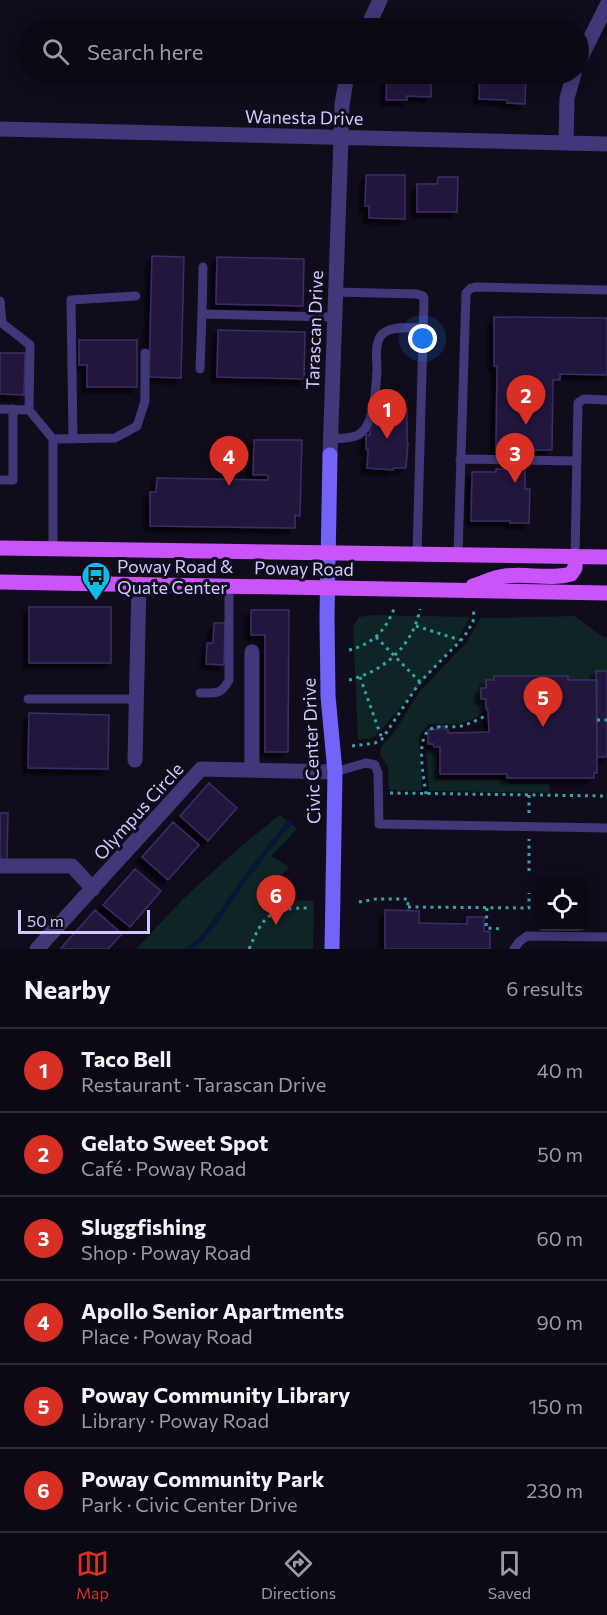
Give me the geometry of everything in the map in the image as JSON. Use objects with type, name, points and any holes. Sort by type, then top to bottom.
[{"type":"main road","name":"Poway Road","points":[[0,548],[607,557]]},
{"type":"main road","points":[[464,589],[506,576],[571,574],[575,568],[575,556]]},
{"type":"main road","name":"Poway Road","points":[[0,582],[607,592]]},
{"type":"street","points":[[372,18],[380,0]]},
{"type":"street","points":[[589,42],[607,5]]},
{"type":"street","name":"Tarascan Drive","points":[[327,588],[334,317],[342,105],[345,84]]},
{"type":"street","points":[[566,143],[567,98],[571,84]]},
{"type":"street","name":"Wanesta Drive","points":[[0,129],[607,144]]},
{"type":"street","points":[[135,760],[139,584]]},
{"type":"street","name":"Civic Center Drive","points":[[327,588],[328,696],[335,772],[332,949]]},
{"type":"street","points":[[252,652],[252,770]]},
{"type":"street","name":"Olympus Circle","points":[[37,949],[201,769],[335,772]]},
{"type":"street","name":"Olympus Circle","points":[[0,866],[72,866],[93,889]]},
{"type":"lane","points":[[200,369],[203,267]]},
{"type":"lane","points":[[458,554],[465,299],[468,290],[477,287],[607,290]]},
{"type":"lane","points":[[335,292],[421,295],[424,299],[417,554]]},
{"type":"lane","points":[[73,439],[71,300],[136,296]]},
{"type":"lane","points":[[0,301],[1,323],[30,345],[29,410],[53,439],[53,548]]},
{"type":"lane","points":[[202,314],[334,317]]},
{"type":"lane","points":[[331,439],[348,438],[360,434],[370,418],[376,386],[377,347],[381,336],[389,330],[399,328],[424,328]]},
{"type":"lane","points":[[53,439],[116,438],[137,426],[145,401],[145,353]]},
{"type":"lane","points":[[575,556],[578,403],[584,399],[607,400]]},
{"type":"lane","points":[[0,409],[29,410]]},
{"type":"lane","points":[[0,480],[13,480],[13,409]]},
{"type":"lane","points":[[460,459],[576,461]]},
{"type":"lane","points":[[200,693],[218,693],[229,680],[229,586]]},
{"type":"lane","points":[[28,699],[136,699]]},
{"type":"lane","points":[[335,772],[366,763],[375,765],[378,773],[379,824],[607,828]]},
{"type":"lane","points":[[514,949],[527,936],[607,937]]},
{"type":"path","points":[[352,746],[375,743],[382,739],[420,682],[460,640],[473,622],[474,608]]},
{"type":"path","points":[[349,650],[376,638],[389,622],[394,609]]},
{"type":"path","points":[[349,680],[384,665],[395,656],[416,626],[420,609]]},
{"type":"path","points":[[416,626],[460,640]]},
{"type":"path","points":[[376,638],[420,682]]},
{"type":"path","points":[[360,677],[382,739]]},
{"type":"path","points":[[426,794],[422,761],[422,746],[426,732],[433,728],[461,726],[487,715]]},
{"type":"path","points":[[597,720],[607,720]]},
{"type":"path","points":[[389,794],[607,796]]},
{"type":"path","points":[[529,795],[529,816]]},
{"type":"path","points":[[529,839],[529,871]]},
{"type":"path","points":[[359,902],[376,899],[408,899],[408,909],[529,908],[529,893]]},
{"type":"path","points":[[249,949],[264,919],[285,909],[310,908]]},
{"type":"path","points":[[487,908],[486,928],[501,929]]},
{"type":"green space","points":[[373,615],[470,617],[455,644],[376,736],[358,740],[353,627],[359,617]]},
{"type":"green space","points":[[575,616],[603,637],[607,637],[607,671],[596,671],[595,680],[494,676],[494,680],[487,680],[486,688],[481,689],[481,699],[486,699],[488,711],[459,724],[429,724],[419,736],[422,791],[389,790],[388,766],[380,755],[381,747],[393,734],[419,692],[467,642],[481,618]]},
{"type":"green space","points":[[426,749],[437,750],[438,779],[509,780],[510,784],[549,784],[550,793],[429,791]]},
{"type":"green space","points":[[280,815],[297,829],[271,856],[289,867],[263,899],[314,901],[313,949],[136,949],[184,898],[240,847]]},
{"type":"building","points":[[387,84],[431,84],[431,97],[407,96],[407,100],[386,100]]},
{"type":"building","points":[[480,84],[526,84],[525,104],[507,103],[507,100],[479,99]]},
{"type":"building","points":[[366,175],[405,175],[405,219],[369,218],[369,206],[365,206]]},
{"type":"building","points":[[438,177],[458,177],[457,212],[417,212],[417,184],[437,184]]},
{"type":"building","points":[[152,256],[184,257],[181,378],[149,377]]},
{"type":"building","points":[[217,257],[304,259],[303,306],[216,304]]},
{"type":"building","points":[[494,317],[607,318],[607,375],[560,374],[560,380],[553,380],[552,450],[506,452],[506,449],[496,449],[497,366],[494,366]]},
{"type":"building","points":[[218,330],[305,332],[304,379],[217,377]]},
{"type":"building","points":[[79,340],[137,340],[137,387],[87,387],[87,365],[79,365]]},
{"type":"building","points":[[0,353],[25,353],[24,395],[0,394]]},
{"type":"building","points":[[377,408],[407,408],[406,468],[394,468],[393,470],[367,468],[366,435],[370,435],[368,430]]},
{"type":"building","points":[[254,440],[302,440],[300,516],[295,515],[295,528],[150,526],[150,492],[156,492],[157,478],[268,480],[268,475],[253,475]]},
{"type":"building","points":[[496,469],[525,470],[525,489],[530,489],[529,523],[471,521],[472,472],[496,472]]},
{"type":"building","points":[[29,607],[111,607],[111,663],[29,663]]},
{"type":"building","points":[[251,610],[289,610],[288,752],[265,752],[265,635],[251,635]]},
{"type":"building","points":[[214,623],[225,623],[224,665],[206,664],[207,643],[213,643]]},
{"type":"building","points":[[596,671],[607,671],[607,757],[597,757]]},
{"type":"building","points":[[494,676],[568,676],[568,680],[597,680],[597,773],[594,773],[594,778],[507,778],[507,774],[440,774],[440,747],[428,744],[428,730],[443,726],[448,733],[489,732],[486,699],[481,699],[481,688],[486,688],[486,680],[494,680]]},
{"type":"building","points":[[29,713],[109,715],[108,769],[28,768]]},
{"type":"building","points":[[209,783],[237,808],[208,841],[180,816]]},
{"type":"building","points":[[0,813],[8,813],[7,860],[0,860]]},
{"type":"building","points":[[173,822],[199,845],[168,880],[142,857]]},
{"type":"building","points":[[135,869],[161,891],[130,927],[103,905]]},
{"type":"building","points":[[95,910],[122,934],[108,949],[62,949],[61,948]]},
{"type":"building","points":[[385,910],[419,911],[419,923],[467,924],[467,917],[484,917],[484,931],[490,932],[490,949],[385,949]]},
{"type":"waterway","points":[[189,949],[209,929],[249,873],[289,823]]},
{"type":"place","name":"Gelato Sweet Spot","points":[[526,425]]},
{"type":"place","name":"Taco Bell","points":[[387,439]]},
{"type":"place","name":"Sluggfishing","points":[[515,483]]},
{"type":"place","name":"Apollo Senior Apartments","points":[[229,486]]},
{"type":"place","name":"Poway Road & Quate Center","points":[[96,602]]},
{"type":"place","name":"Poway Community Library","points":[[543,727]]},
{"type":"place","name":"Poway Community Park","points":[[276,925]]}]
